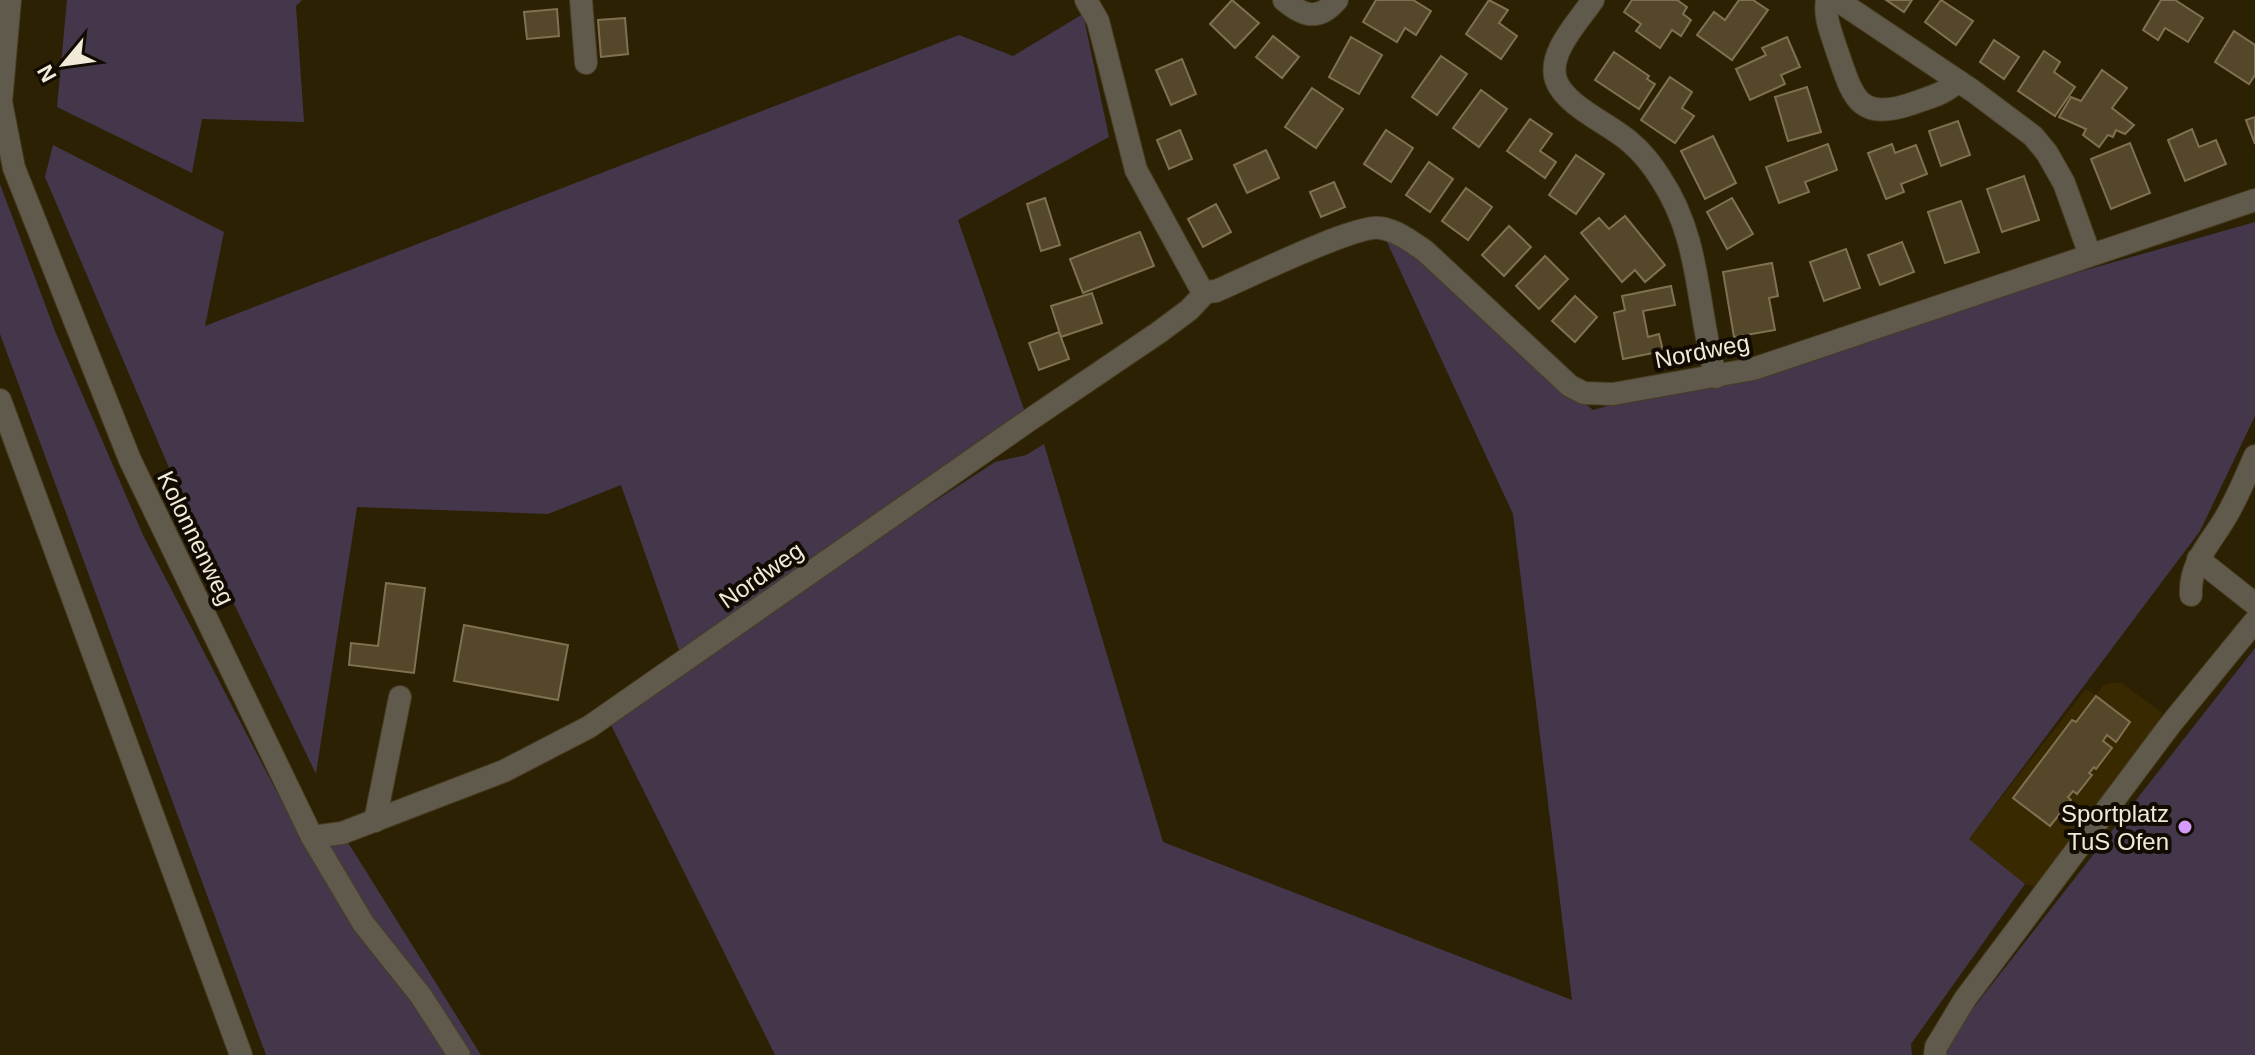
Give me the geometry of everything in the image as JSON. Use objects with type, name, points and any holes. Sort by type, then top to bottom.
[{"type":"street","name":"Kolonnenweg","points":[[10,0],[1,102],[14,168],[130,460],[312,837],[363,923],[421,996],[459,1055]]},
{"type":"street","points":[[581,0],[586,63]]},
{"type":"street","points":[[1086,0],[1098,21],[1136,170],[1198,284],[1206,292]]},
{"type":"street","points":[[1284,0],[1300,13],[1307,14],[1321,12],[1337,0]]},
{"type":"street","points":[[1593,0],[1559,51],[1554,68],[1556,81],[1568,98],[1638,150],[1673,199],[1692,246],[1708,349],[1716,377]]},
{"type":"street","points":[[1827,0],[1828,22],[1849,86],[1868,108],[1883,112],[1893,110],[1946,91],[1958,81]]},
{"type":"street","points":[[1837,0],[2025,128],[2047,153],[2064,183],[2090,255]]},
{"type":"street","name":"Nordweg","points":[[312,837],[342,833],[504,771],[589,727],[1158,333],[1189,310],[1206,292],[1348,234],[1380,227],[1425,251],[1577,390],[1593,395],[1753,369],[2255,200]]},
{"type":"street","points":[[0,400],[241,1055]]},
{"type":"street","points":[[2191,595],[2190,579],[2198,559],[2228,514],[2255,456]]},
{"type":"street","points":[[2198,559],[2255,604]]},
{"type":"street","points":[[1935,1055],[1936,1047],[1965,999],[2170,725],[2255,621]]},
{"type":"street","points":[[375,821],[400,697]]},
{"type":"shaded area","points":[[67,0],[302,0],[296,6],[304,122],[202,119],[192,173],[57,107]]},
{"type":"shaded area","points":[[1083,14],[1109,137],[958,220],[1028,421],[680,653],[621,485],[548,514],[357,507],[316,774],[173,477],[45,177],[53,145],[224,232],[205,326],[959,35],[1013,56]]},
{"type":"shaded area","points":[[0,184],[55,331],[143,535],[305,846],[342,833],[481,1055],[266,1055],[0,334]]},
{"type":"shaded area","points":[[2255,222],[2255,416],[2200,531],[1969,839],[2025,884],[1911,1044],[1912,1055],[775,1055],[606,715],[995,462],[1026,455],[1044,444],[1163,842],[1572,1000],[1513,514],[1380,227],[1593,410]]},
{"type":"shaded area","name":"Sportplatz TuS Ofen","points":[[2255,648],[2255,1055],[1935,1055],[1965,999],[1975,1006]]},
{"type":"shaded area","points":[[2122,683],[2162,713],[2119,785],[2037,887],[2025,884],[1968,840],[2086,689],[2096,695],[2103,685]]},
{"type":"building","points":[[1232,0],[1259,23],[1235,48],[1210,24]]},
{"type":"building","points":[[1376,0],[1413,0],[1431,11],[1416,35],[1405,28],[1397,42],[1363,22]]},
{"type":"building","points":[[1489,0],[1508,10],[1499,23],[1517,36],[1501,59],[1466,34]]},
{"type":"building","points":[[1632,0],[1677,0],[1687,7],[1683,14],[1691,20],[1681,36],[1672,30],[1660,48],[1636,31],[1641,24],[1624,12]]},
{"type":"building","points":[[1739,0],[1753,0],[1768,10],[1732,60],[1697,35],[1714,12],[1725,20]]},
{"type":"building","points":[[1886,0],[1912,0],[1904,12]]},
{"type":"building","points":[[1941,0],[1973,21],[1956,45],[1925,22]]},
{"type":"building","points":[[2161,0],[2175,0],[2203,18],[2188,42],[2165,28],[2158,40],[2143,30]]},
{"type":"building","points":[[557,9],[559,36],[527,39],[524,12]]},
{"type":"building","points":[[625,18],[628,54],[601,57],[598,20]]},
{"type":"building","points":[[2234,31],[2255,45],[2255,75],[2249,84],[2215,62]]},
{"type":"building","points":[[1273,36],[1299,57],[1282,78],[1256,57]]},
{"type":"building","points":[[1351,37],[1382,55],[1359,94],[1329,77]]},
{"type":"building","points":[[1787,37],[1800,67],[1781,75],[1785,84],[1750,100],[1736,69],[1766,55],[1762,48]]},
{"type":"building","points":[[1994,40],[2019,57],[2004,79],[1980,62]]},
{"type":"building","points":[[2044,51],[2060,62],[2054,72],[2075,87],[2055,116],[2018,91]]},
{"type":"building","points":[[1614,52],[1649,76],[1647,79],[1655,84],[1639,109],[1595,80]]},
{"type":"building","points":[[1441,56],[1467,74],[1437,115],[1412,97]]},
{"type":"building","points":[[1182,59],[1196,94],[1171,105],[1156,70]]},
{"type":"building","points":[[2102,70],[2127,88],[2112,108],[2134,125],[2125,134],[2116,130],[2113,137],[2108,135],[2099,147],[2083,135],[2086,129],[2059,117],[2071,97],[2081,101]]},
{"type":"building","points":[[1670,77],[1692,92],[1682,108],[1694,116],[1675,143],[1641,120]]},
{"type":"building","points":[[1807,87],[1821,132],[1788,141],[1775,97]]},
{"type":"building","points":[[1312,88],[1343,109],[1316,148],[1285,127]]},
{"type":"building","points":[[1481,90],[1507,109],[1479,147],[1453,128]]},
{"type":"building","points":[[2255,117],[2255,144],[2246,120]]},
{"type":"building","points":[[1530,119],[1552,134],[1540,151],[1556,162],[1545,178],[1507,151]]},
{"type":"building","points":[[1958,121],[1970,155],[1941,166],[1929,131]]},
{"type":"building","points":[[2192,129],[2199,147],[2216,140],[2226,164],[2185,181],[2168,140]]},
{"type":"building","points":[[1180,130],[1192,159],[1169,169],[1157,140]]},
{"type":"building","points":[[1386,130],[1413,148],[1391,182],[1364,164]]},
{"type":"building","points":[[1713,136],[1736,183],[1705,199],[1681,151]]},
{"type":"building","points":[[2130,143],[2150,193],[2111,209],[2091,159]]},
{"type":"building","points":[[1828,144],[1837,170],[1805,182],[1809,192],[1779,203],[1766,167]]},
{"type":"building","points":[[1892,144],[1895,153],[1916,145],[1927,174],[1901,184],[1904,192],[1886,199],[1868,153]]},
{"type":"building","points":[[1266,150],[1279,178],[1247,193],[1234,165]]},
{"type":"building","points":[[1576,155],[1604,174],[1576,214],[1549,195]]},
{"type":"building","points":[[1429,162],[1453,179],[1430,212],[1406,195]]},
{"type":"building","points":[[2024,176],[2039,220],[2002,232],[1987,189]]},
{"type":"building","points":[[1334,182],[1345,207],[1321,217],[1310,192]]},
{"type":"building","points":[[1466,188],[1492,207],[1468,240],[1442,221]]},
{"type":"building","points":[[1045,198],[1060,245],[1041,251],[1027,204]]},
{"type":"building","points":[[1732,198],[1753,234],[1727,249],[1707,212]]},
{"type":"building","points":[[1961,201],[1979,252],[1945,263],[1928,212]]},
{"type":"building","points":[[1216,204],[1231,232],[1203,247],[1188,219]]},
{"type":"building","points":[[1625,216],[1665,265],[1645,282],[1635,270],[1622,282],[1581,233],[1599,218],[1609,229]]},
{"type":"building","points":[[1509,226],[1531,247],[1504,276],[1482,255]]},
{"type":"building","points":[[1140,232],[1154,266],[1083,293],[1070,259]]},
{"type":"building","points":[[1902,242],[1914,272],[1880,285],[1868,255]]},
{"type":"building","points":[[1846,249],[1860,288],[1824,301],[1810,262]]},
{"type":"building","points":[[1545,256],[1568,279],[1539,309],[1516,286]]},
{"type":"building","points":[[1772,263],[1778,296],[1769,298],[1775,330],[1734,337],[1723,272]]},
{"type":"building","points":[[1671,286],[1675,305],[1643,311],[1648,337],[1659,334],[1663,351],[1623,359],[1614,313],[1625,310],[1622,296]]},
{"type":"building","points":[[1092,293],[1102,323],[1061,337],[1051,306]]},
{"type":"building","points":[[1575,296],[1597,317],[1575,342],[1552,321]]},
{"type":"building","points":[[1059,332],[1069,359],[1039,370],[1029,343]]},
{"type":"building","points":[[386,583],[425,588],[414,673],[349,665],[351,643],[378,646]]},
{"type":"building","points":[[464,625],[568,645],[558,700],[454,681]]},
{"type":"building","points":[[2096,696],[2130,722],[2116,742],[2107,735],[2103,741],[2112,748],[2096,769],[2094,767],[2089,773],[2092,775],[2077,794],[2073,791],[2068,797],[2071,800],[2050,826],[2013,798],[2072,720],[2076,722]]},
{"type":"place","name":"Sportplatz TuS Ofen","points":[[2185,827]]}]
